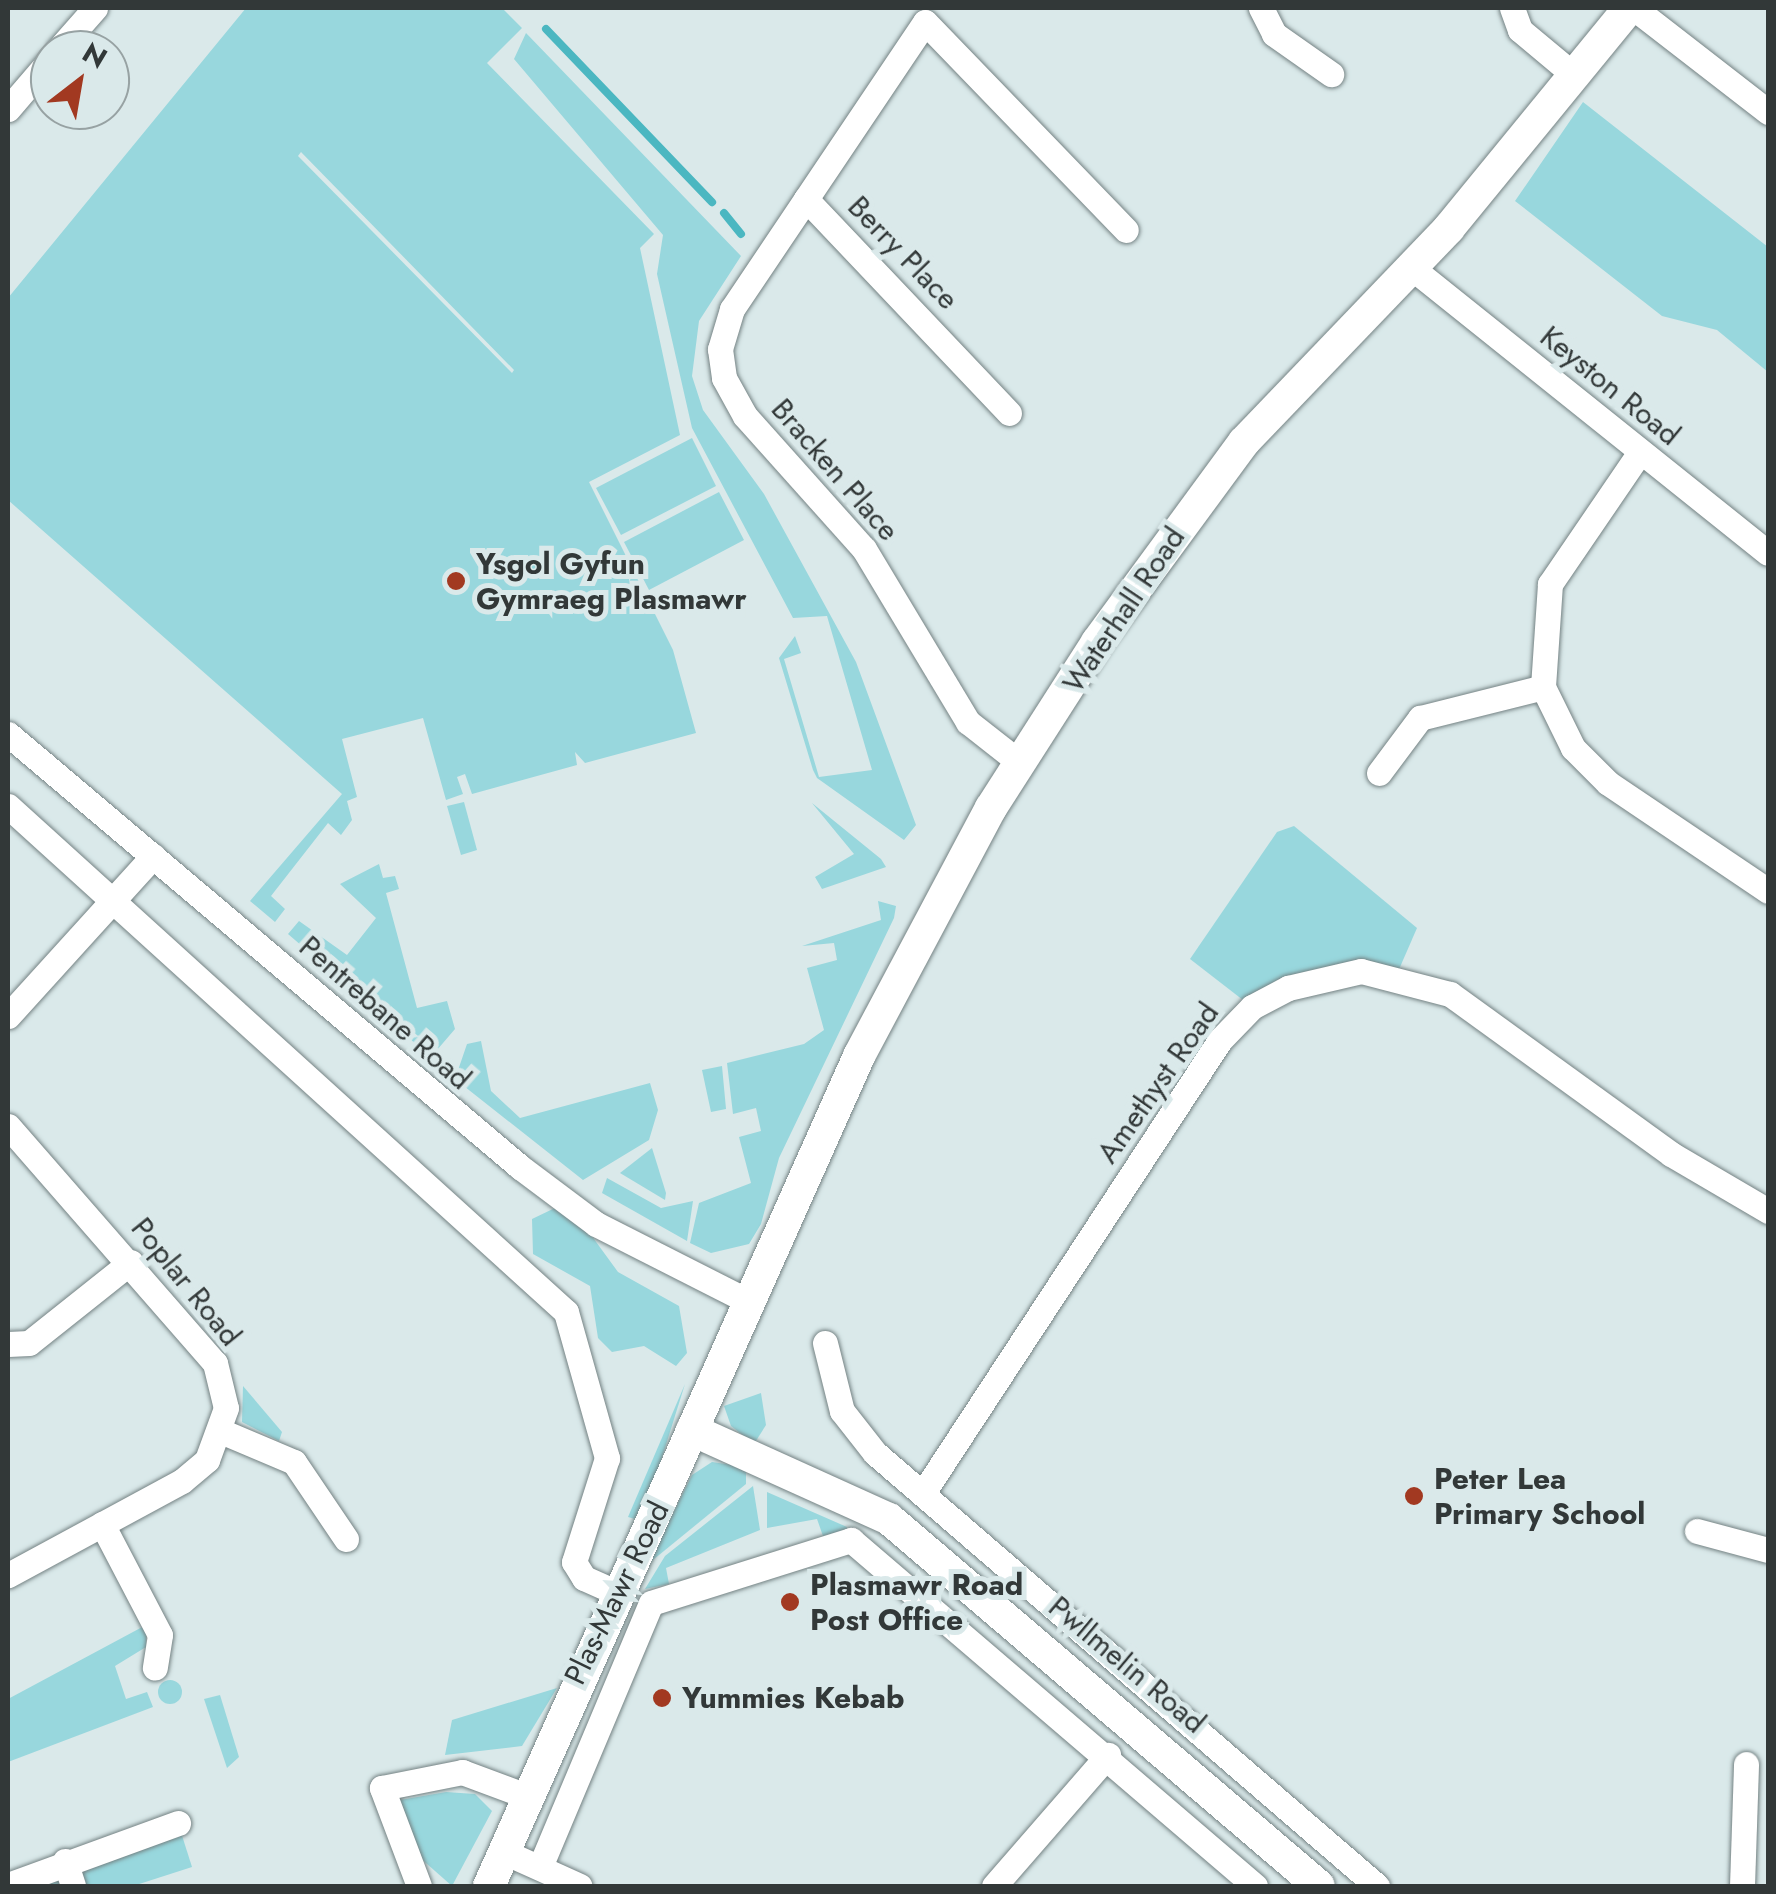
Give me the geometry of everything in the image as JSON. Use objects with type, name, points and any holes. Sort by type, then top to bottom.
[{"type":"street","points":[[76,30],[96,8]]},
{"type":"street","points":[[1261,8],[1274,34],[1331,74]]},
{"type":"street","points":[[1512,8],[1520,30],[1574,76]]},
{"type":"street","points":[[1632,8],[1768,112]]},
{"type":"street","name":"Waterhall Road","points":[[748,1301],[882,1007],[1019,762],[1244,442],[1412,268],[1632,8]]},
{"type":"street","name":"Berry Place","points":[[1010,413],[806,199],[930,15],[1126,230]]},
{"type":"street","points":[[10,101],[30,80]]},
{"type":"street","name":"Bracken Place","points":[[806,199],[732,309],[720,349],[724,378],[744,416],[864,549],[968,722],[1019,762]]},
{"type":"street","name":"Keyston Road","points":[[1412,268],[1768,553]]},
{"type":"street","points":[[1640,452],[1550,584],[1542,687],[1573,748],[1608,784],[1768,892]]},
{"type":"street","points":[[1380,774],[1420,718],[1542,687]]},
{"type":"street","name":"Pentrebane Road","points":[[8,734],[520,1167],[596,1224],[748,1301]]},
{"type":"street","points":[[8,806],[566,1312],[607,1458],[574,1562],[584,1578],[616,1592]]},
{"type":"street","points":[[8,1016],[153,856]]},
{"type":"street","name":"Amethyst Road","points":[[922,1492],[1220,1040],[1252,1007],[1288,988],[1362,971],[1450,994],[1670,1154],[1768,1211]]},
{"type":"street","name":"Poplar Road","points":[[8,1126],[131,1262],[215,1363],[223,1432]]},
{"type":"street","points":[[8,1344],[28,1343],[131,1262]]},
{"type":"street","name":"Plas-Mawr Road","points":[[489,1886],[524,1794],[748,1301]]},
{"type":"street","name":"Pwllmelin Road","points":[[825,1344],[855,1431],[1376,1886]]},
{"type":"street","name":"Pwllmelin Road","points":[[692,1430],[866,1506],[912,1538],[1319,1886]]},
{"type":"street","points":[[8,1575],[182,1480],[223,1432],[294,1462],[346,1539]]},
{"type":"street","points":[[102,1524],[160,1635],[155,1668]]},
{"type":"street","points":[[1697,1531],[1768,1550]]},
{"type":"street","points":[[912,1538],[892,1568],[1255,1886]]},
{"type":"street","name":"Plas-Mawr Road","points":[[540,1867],[644,1611],[660,1597],[842,1540],[892,1568]]},
{"type":"street","points":[[994,1607],[1021,1576]]},
{"type":"street","points":[[994,1886],[1108,1754]]},
{"type":"street","points":[[1742,1886],[1746,1764]]},
{"type":"street","points":[[419,1886],[382,1788],[462,1772],[524,1794]]},
{"type":"street","points":[[8,1885],[64,1861],[178,1823]]},
{"type":"street","points":[[502,1852],[580,1886]]},
{"type":"street","points":[[64,1861],[74,1886]]},
{"type":"shaded area","points":[[246,8],[502,8],[522,28],[487,63],[654,234],[640,248],[680,435],[589,482],[673,650],[696,733],[585,763],[575,752],[577,765],[472,794],[465,774],[457,777],[463,794],[446,800],[423,718],[342,739],[357,797],[347,801],[352,820],[341,835],[328,823],[271,896],[285,909],[275,922],[250,901],[342,794],[8,500],[8,298]],"holes":[[[301,152],[514,370],[512,373],[298,156]]]},
{"type":"shaded area","points":[[526,33],[741,256],[699,321],[692,376],[703,410],[764,494],[856,662],[916,825],[904,840],[817,778],[813,770],[779,658],[795,636],[801,653],[784,659],[819,777],[872,770],[827,616],[793,618],[692,428],[657,274],[663,235],[514,59]]},
{"type":"shaded area","points":[[1583,102],[1768,247],[1768,372],[1717,330],[1662,316],[1515,201]]},
{"type":"shaded area","points":[[692,438],[716,486],[621,535],[596,488]]},
{"type":"shaded area","points":[[719,492],[744,540],[649,590],[624,542]]},
{"type":"shaded area","points":[[464,802],[477,850],[461,855],[447,806]]},
{"type":"shaded area","points":[[812,803],[886,867],[822,889],[815,877],[854,854]]},
{"type":"shaded area","points":[[1294,826],[1417,928],[1397,974],[1252,1007],[1190,959],[1277,832]]},
{"type":"shaded area","points":[[379,864],[383,878],[395,876],[399,889],[386,893],[417,1008],[447,1001],[455,1029],[431,1057],[288,934],[299,921],[347,955],[376,918],[340,884]]},
{"type":"shaded area","points":[[878,901],[896,906],[894,918],[779,1158],[761,1224],[749,1244],[711,1253],[690,1243],[699,1203],[751,1183],[739,1137],[761,1131],[756,1108],[733,1114],[727,1063],[804,1044],[824,1030],[807,968],[837,960],[834,943],[802,946],[881,920]]},
{"type":"shaded area","points":[[481,1041],[491,1091],[520,1118],[650,1083],[658,1110],[649,1140],[583,1180],[455,1079],[467,1044]]},
{"type":"shaded area","points":[[722,1066],[726,1109],[711,1112],[702,1070]]},
{"type":"shaded area","points":[[652,1148],[666,1193],[665,1200],[620,1173]]},
{"type":"shaded area","points":[[607,1178],[661,1208],[693,1201],[687,1241],[602,1193]]},
{"type":"shaded area","points":[[557,1207],[583,1224],[618,1272],[679,1306],[687,1353],[676,1366],[644,1346],[612,1352],[598,1338],[590,1286],[533,1254],[532,1219]]},
{"type":"shaded area","points":[[685,1384],[658,1470],[635,1519],[628,1517]]},
{"type":"shaded area","points":[[243,1386],[282,1432],[279,1441],[242,1422]]},
{"type":"shaded area","points":[[761,1393],[766,1425],[754,1444],[731,1426],[724,1406]]},
{"type":"shaded area","points":[[712,1462],[746,1467],[746,1484],[648,1564],[692,1475]]},
{"type":"shaded area","points":[[753,1486],[760,1530],[666,1568],[669,1584],[645,1589],[665,1556]]},
{"type":"shaded area","points":[[767,1492],[847,1527],[846,1530],[823,1536],[817,1519],[767,1528]]},
{"type":"shaded area","points":[[146,1625],[146,1647],[115,1666],[126,1699],[147,1692],[153,1707],[8,1762],[8,1699]]},
{"type":"shaded area","points":[[170,1680],[182,1692],[170,1704],[158,1692]]},
{"type":"shaded area","points":[[557,1688],[522,1746],[445,1755],[452,1720]]},
{"type":"shaded area","points":[[220,1695],[239,1757],[227,1768],[204,1699]]},
{"type":"shaded area","points":[[446,1792],[475,1794],[492,1811],[452,1886],[418,1856],[400,1800]]},
{"type":"shaded area","points":[[178,1823],[192,1867],[133,1886],[30,1886]]},
{"type":"waterway","points":[[546,29],[712,202]]},
{"type":"waterway","points":[[724,213],[741,234]]},
{"type":"place","name":"Ysgol Gyfun Gymraeg Plasmawr","points":[[456,581]]},
{"type":"place","name":"Peter Lea Primary School","points":[[1414,1496]]},
{"type":"place","name":"Plasmawr Road Post Office","points":[[790,1602]]},
{"type":"place","name":"Yummies Kebab","points":[[662,1698]]}]
